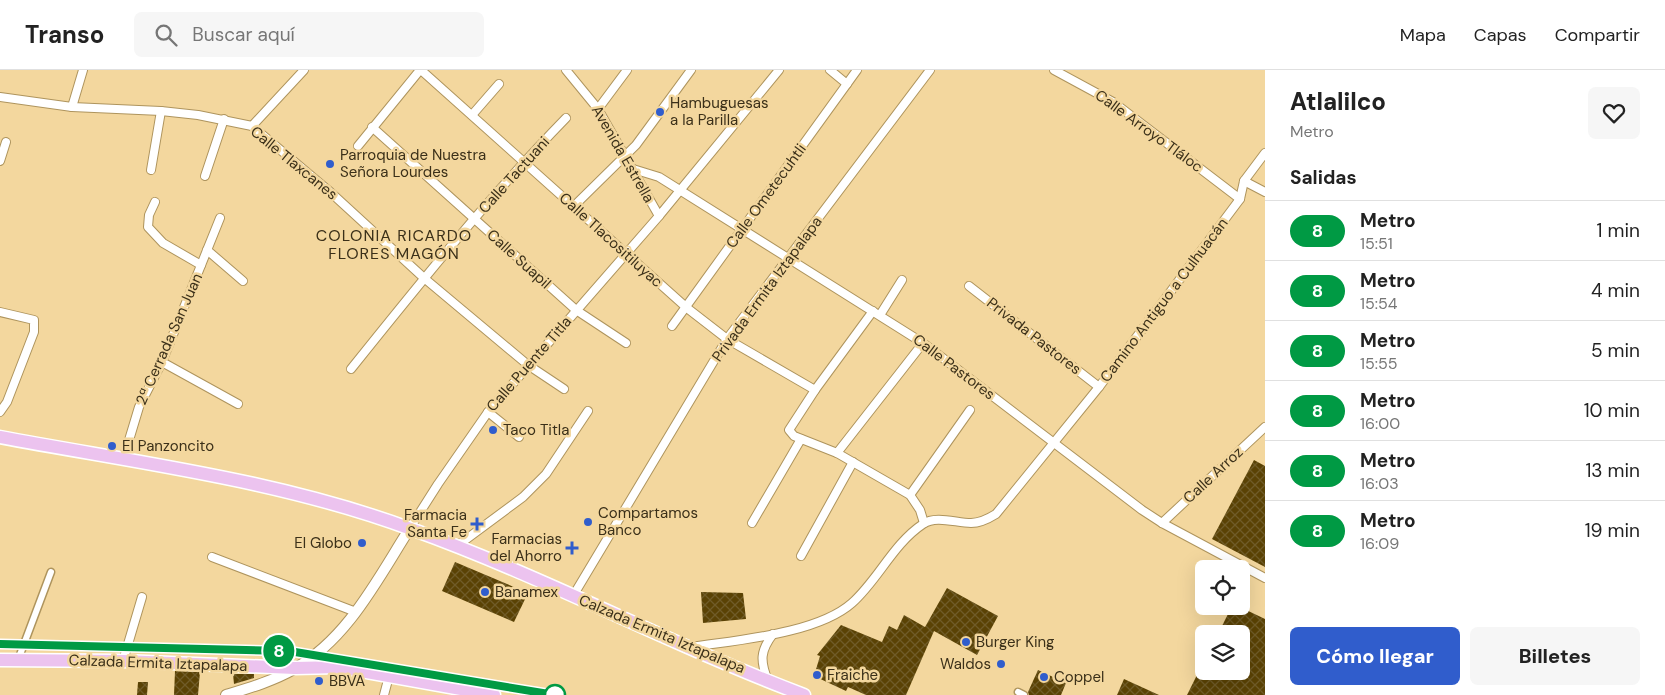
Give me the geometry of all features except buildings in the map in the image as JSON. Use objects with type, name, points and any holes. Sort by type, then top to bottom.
[{"type":"main road","name":"Calzada Ermita Iztapalapa","points":[[0,437],[242,481],[334,503],[457,546],[798,694]]},
{"type":"main road","name":"Calzada Ermita Iztapalapa","points":[[0,660],[296,668],[339,667],[494,695]]},
{"type":"street","points":[[72,107],[83,70]]},
{"type":"street","points":[[252,126],[304,70]]},
{"type":"street","points":[[358,146],[421,70]]},
{"type":"street","name":"Calle Tlacositiluyac","points":[[421,70],[687,308],[727,339],[815,390]]},
{"type":"street","name":"Avenida Estrella","points":[[566,70],[598,109],[626,155],[659,216]]},
{"type":"street","points":[[598,109],[627,70]]},
{"type":"street","points":[[574,206],[636,145],[691,70]]},
{"type":"street","name":"Calle Puente Titla","points":[[226,695],[272,680],[296,668],[334,639],[356,612],[438,484],[488,412],[626,255],[779,70]]},
{"type":"street","points":[[830,70],[847,84]]},
{"type":"street","name":"Calle Ometecuhtli","points":[[672,326],[687,308],[742,228],[857,70]]},
{"type":"street","name":"Privada Ermita Iztapalapa","points":[[573,596],[727,339],[930,70]]},
{"type":"street","name":"Calle Arroyo Tláloc","points":[[1054,70],[1113,102],[1240,199]]},
{"type":"street","points":[[472,115],[500,84]]},
{"type":"street","name":"Calle Tlaxcanes","points":[[0,97],[72,107],[161,111],[224,119],[252,126],[328,190],[424,278],[528,365],[564,389]]},
{"type":"street","points":[[151,170],[161,111]]},
{"type":"street","name":"Calle Tactuani","points":[[351,369],[475,218],[566,118]]},
{"type":"street","points":[[205,176],[224,119]]},
{"type":"street","name":"Calle Suapil","points":[[372,127],[576,310],[626,343]]},
{"type":"street","points":[[0,160],[6,142]]},
{"type":"street","name":"Camino Antiguo a Culhuacán","points":[[924,523],[937,520],[972,523],[985,520],[996,514],[1099,387],[1240,199],[1244,181],[1265,153]]},
{"type":"street","name":"Calle Pastores","points":[[633,169],[659,177],[923,342],[1162,523],[1265,578]]},
{"type":"street","points":[[1244,181],[1265,192]]},
{"type":"street","points":[[155,202],[148,227],[163,243],[201,265]]},
{"type":"street","name":"2ª Cerrada San Juan","points":[[123,460],[139,407],[162,362],[220,218]]},
{"type":"street","points":[[207,250],[243,281]]},
{"type":"street","points":[[692,647],[773,634],[833,615],[852,603],[908,536],[924,523],[920,510],[910,495],[837,453],[801,440],[789,430],[815,390],[902,280]]},
{"type":"street","name":"Privada Pastores","points":[[969,286],[1099,387]]},
{"type":"street","points":[[0,312],[34,320],[34,332],[7,402],[0,412]]},
{"type":"street","points":[[837,453],[923,342]]},
{"type":"street","points":[[162,362],[238,404]]},
{"type":"street","points":[[910,495],[970,410]]},
{"type":"street","points":[[457,546],[523,497],[546,474],[588,411]]},
{"type":"street","points":[[488,412],[519,437]]},
{"type":"street","name":"Calle Arroz","points":[[1162,523],[1265,428]]},
{"type":"street","points":[[752,524],[801,440]]},
{"type":"street","points":[[801,556],[853,462]]},
{"type":"street","points":[[212,557],[356,612]]},
{"type":"street","points":[[18,660],[51,572]]},
{"type":"street","points":[[123,662],[142,597]]},
{"type":"street","points":[[768,680],[761,658],[766,644],[773,634]]},
{"type":"street","points":[[384,695],[389,676]]},
{"type":"metro line","name":"8","points":[[0,644],[289,651],[555,695]]},
{"type":"place","name":"Hambuguesas a la Parilla","points":[[660,112]]},
{"type":"place","name":"Parroquia de Nuestra Señora Lourdes","points":[[330,164]]},
{"type":"place","name":"Taco Titla","points":[[493,430]]},
{"type":"place","name":"El Panzoncito","points":[[112,446]]},
{"type":"place","name":"Compartamos Banco","points":[[588,522]]},
{"type":"place","name":"Farmacia Santa Fe","points":[[477,524]]},
{"type":"place","name":"El Globo","points":[[362,543]]},
{"type":"place","name":"Farmacias del Ahorro","points":[[572,548]]},
{"type":"place","name":"Banamex","points":[[485,592]]},
{"type":"place","name":"Burger King","points":[[966,642]]},
{"type":"place","name":"Waldos","points":[[1001,664]]},
{"type":"place","name":"Fraiche","points":[[817,675]]},
{"type":"place","name":"Coppel","points":[[1044,677]]},
{"type":"place","name":"BBVA","points":[[319,681]]},
{"type":"district","name":"COLONIA RICARDO FLORES MAGÓN","points":[[394,244]]}]
